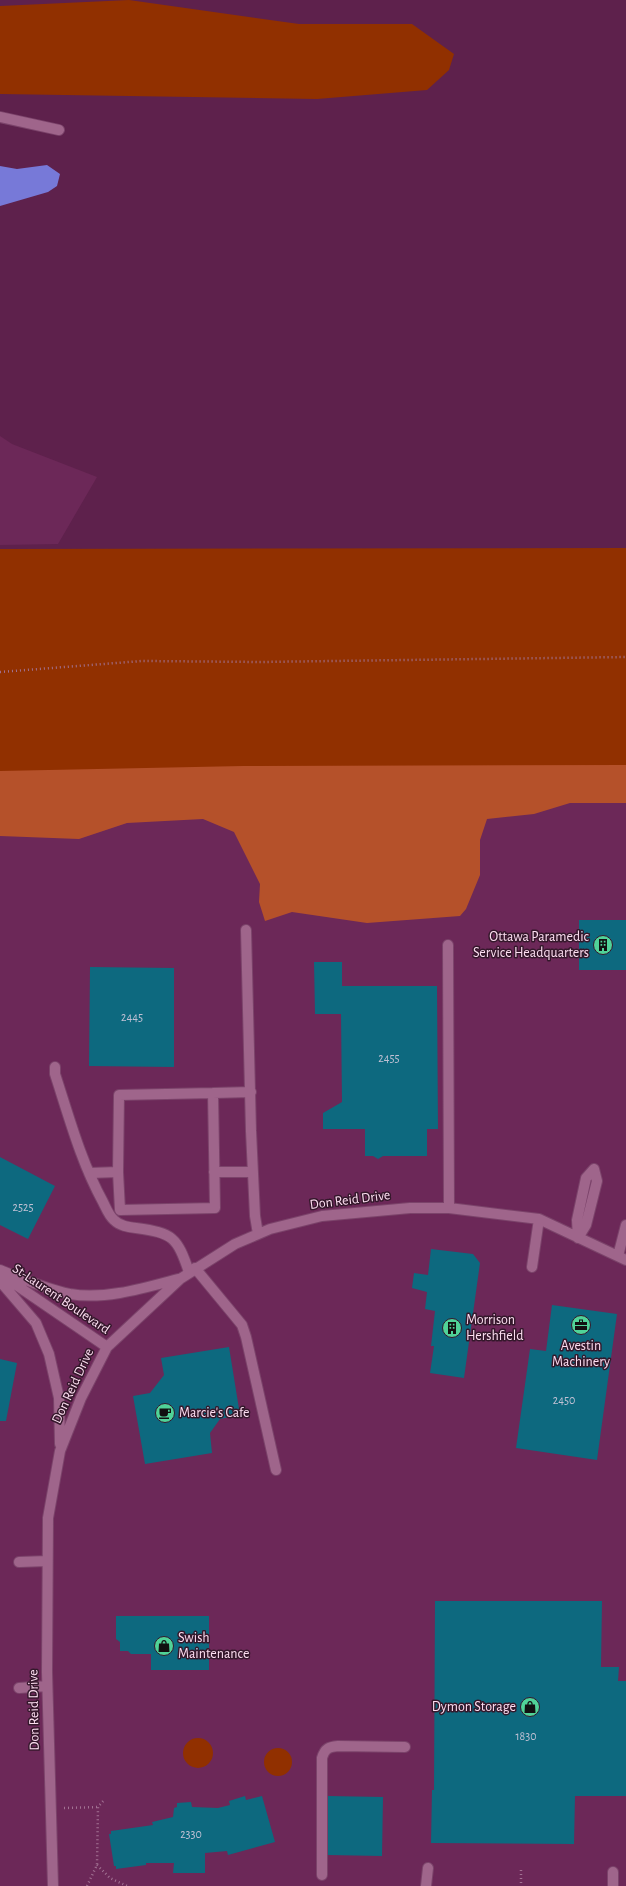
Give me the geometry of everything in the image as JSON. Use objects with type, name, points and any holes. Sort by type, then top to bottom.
[{"type":"street","points":[[0,117],[59,130]]},
{"type":"street","points":[[246,930],[253,1172],[255,1216],[258,1234]]},
{"type":"street","points":[[448,945],[449,1208]]},
{"type":"street","points":[[55,1067],[55,1074],[92,1182],[114,1221],[127,1227],[160,1232],[168,1236],[174,1241],[192,1270],[242,1325],[276,1470]]},
{"type":"street","points":[[213,1093],[215,1208],[120,1210],[118,1172],[119,1095],[251,1092]]},
{"type":"street","points":[[594,1169],[597,1181],[586,1225],[578,1238],[577,1220],[586,1178],[594,1169]]},
{"type":"street","points":[[89,1172],[118,1172]]},
{"type":"street","points":[[214,1172],[253,1172]]},
{"type":"street","name":"Don Reid Drive","points":[[53,1886],[47,1686],[48,1518],[60,1451],[81,1398],[107,1347],[180,1279],[192,1270],[235,1244],[270,1229],[322,1216],[410,1208],[449,1208],[539,1219],[622,1258]]},
{"type":"street","points":[[532,1267],[539,1219]]},
{"type":"street","points":[[622,1258],[626,1225]]},
{"type":"street","points":[[0,1270],[70,1294],[94,1294],[136,1290],[180,1279]]},
{"type":"street","name":"St-Laurent Boulevard","points":[[0,1274],[107,1347]]},
{"type":"street","points":[[0,1281],[36,1323],[49,1354],[59,1398],[60,1451]]},
{"type":"street","points":[[19,1562],[47,1561]]},
{"type":"street","points":[[19,1688],[47,1686]]},
{"type":"street","points":[[322,1875],[322,1758],[324,1751],[329,1747],[338,1746],[404,1747]]},
{"type":"street","points":[[426,1886],[428,1868]]},
{"type":"street","points":[[613,1872],[613,1886]]},
{"type":"path","points":[[0,672],[142,661],[260,662],[626,657]]},
{"type":"path","points":[[87,1886],[97,1865],[98,1807],[104,1799]]},
{"type":"path","points":[[64,1808],[98,1807]]},
{"type":"path","points":[[97,1865],[110,1878],[127,1886]]},
{"type":"path","points":[[521,1870],[521,1886]]},
{"type":"shaded area","points":[[129,0],[299,24],[412,24],[454,54],[449,70],[427,90],[317,99],[0,94],[0,6]]},
{"type":"shaded area","points":[[47,165],[60,174],[57,186],[48,192],[0,206],[0,166],[17,169]]},
{"type":"shaded area","points":[[0,436],[12,444],[97,477],[58,544],[0,545]]},
{"type":"shaded area","points":[[626,548],[626,800],[0,795],[0,549]]},
{"type":"shaded area","points":[[626,765],[626,803],[570,803],[534,814],[487,819],[480,840],[480,875],[466,909],[460,916],[367,923],[292,912],[265,921],[259,902],[260,884],[234,832],[203,819],[127,823],[79,839],[0,836],[0,771],[243,766]]},
{"type":"shaded area","points":[[0,784],[626,793],[626,1886],[0,1886]]},
{"type":"shaded area","points":[[198,1738],[209,1742],[213,1753],[209,1764],[198,1768],[187,1764],[183,1753],[187,1742]]},
{"type":"shaded area","points":[[278,1748],[288,1752],[292,1762],[288,1772],[278,1776],[268,1772],[264,1762],[268,1752]]},
{"type":"building","name":"Ottawa Paramedic Service Headquarters","points":[[579,920],[626,920],[626,970],[579,970]]},
{"type":"building","points":[[314,962],[342,962],[342,986],[437,986],[438,1129],[427,1129],[427,1156],[383,1156],[378,1159],[373,1156],[365,1156],[365,1129],[323,1129],[323,1113],[342,1102],[341,1014],[315,1014]]},
{"type":"building","points":[[90,967],[174,968],[174,1067],[89,1066]]},
{"type":"building","points":[[0,1157],[55,1186],[28,1239],[0,1225]]},
{"type":"building","name":"Morrison Hershfield","points":[[431,1249],[473,1254],[480,1263],[464,1378],[430,1373],[434,1346],[431,1346],[435,1311],[425,1309],[427,1292],[412,1288],[414,1273],[428,1275]]},
{"type":"building","points":[[552,1305],[617,1314],[597,1460],[516,1448],[530,1349],[546,1351]]},
{"type":"building","points":[[229,1347],[240,1415],[220,1419],[210,1433],[212,1453],[145,1464],[133,1396],[150,1393],[164,1375],[161,1358]]},
{"type":"building","points":[[0,1359],[17,1363],[6,1421],[0,1421]]},
{"type":"building","name":"Dymon Storage","points":[[435,1601],[602,1601],[601,1667],[619,1667],[618,1681],[626,1681],[626,1796],[575,1796],[574,1844],[431,1843],[432,1790],[434,1790]]},
{"type":"building","name":"Swish Maintenance","points":[[116,1616],[209,1616],[209,1670],[151,1670],[151,1654],[131,1654],[128,1651],[120,1651],[120,1642],[116,1639]]},
{"type":"building","points":[[245,1796],[246,1800],[262,1796],[275,1842],[228,1855],[227,1851],[205,1853],[205,1873],[173,1873],[174,1863],[146,1863],[146,1865],[116,1869],[116,1866],[114,1866],[109,1834],[111,1834],[111,1831],[153,1825],[152,1822],[173,1817],[174,1808],[177,1807],[177,1803],[191,1802],[192,1807],[218,1808],[230,1805],[229,1801]]},
{"type":"building","points":[[328,1796],[383,1797],[382,1856],[328,1855]]},
{"type":"place","name":"Ottawa Paramedic Service Headquarters","points":[[603,945]]},
{"type":"place","name":"Avestin Machinery","points":[[581,1325]]},
{"type":"place","name":"Morrison Hershfield","points":[[452,1328]]},
{"type":"place","name":"Marcie's Cafe","points":[[165,1413]]},
{"type":"place","name":"Swish Maintenance","points":[[164,1646]]},
{"type":"place","name":"Dymon Storage","points":[[530,1707]]}]
